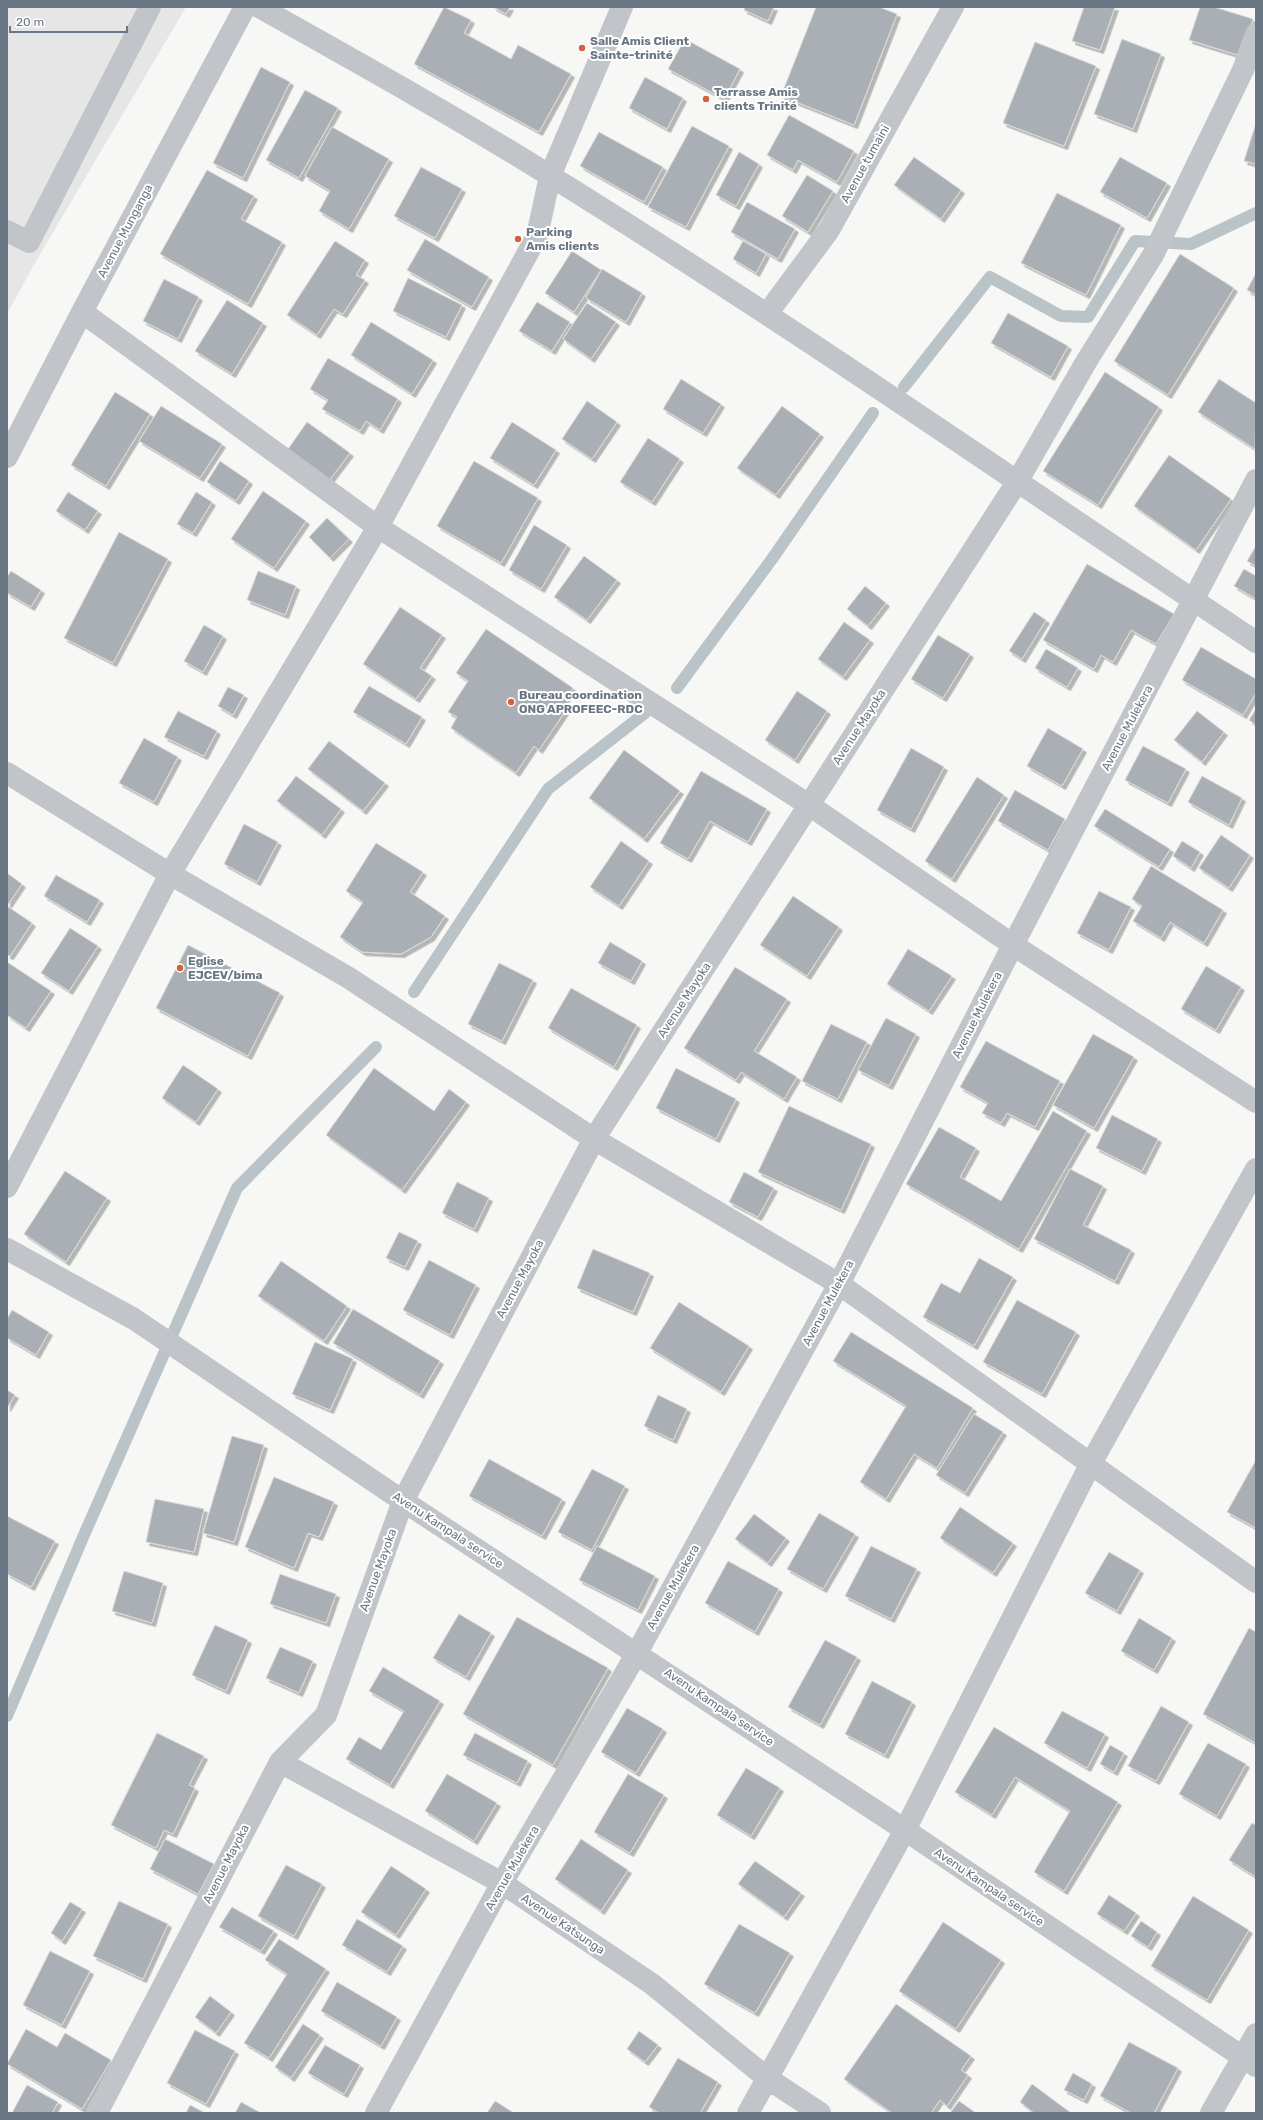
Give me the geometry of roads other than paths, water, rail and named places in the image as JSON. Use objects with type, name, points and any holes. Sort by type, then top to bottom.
[{"type":"street","points":[[7,231],[29,242],[150,7]]},
{"type":"street","name":"Avenue Munganga","points":[[7,457],[82,312],[245,7]]},
{"type":"street","points":[[259,7],[399,86],[550,176],[767,314],[1256,642]]},
{"type":"street","points":[[7,1187],[170,874],[378,527],[537,236],[550,176],[622,7]]},
{"type":"street","name":"Avenue tumaini","points":[[767,314],[829,230],[952,7]]},
{"type":"street","name":"Avenue Mayoka","points":[[97,2113],[280,1762],[326,1715],[403,1501],[594,1139],[1017,482],[1086,362],[1153,255],[1243,70],[1256,34]]},
{"type":"street","points":[[82,312],[378,527],[809,805],[1013,945],[1256,1102]]},
{"type":"street","name":"Avenue Mulekera","points":[[376,2113],[502,1883],[637,1653],[839,1284],[1013,945],[1256,480]]},
{"type":"street","points":[[7,772],[170,874],[349,978],[594,1139],[839,1284],[1090,1465],[1256,1582]]},
{"type":"street","points":[[748,2113],[904,1830],[1090,1465],[1256,1169]]},
{"type":"street","name":"Avenu Kampala service","points":[[7,1249],[134,1319],[403,1501],[637,1653],[904,1830],[1249,2062]]},
{"type":"street","name":"Avenue Katsunga","points":[[280,1762],[502,1883],[652,1984],[767,2078],[820,2113]]},
{"type":"street","points":[[1211,2113],[1249,2062],[1256,2034]]},
{"type":"waterway","points":[[904,387],[990,277],[1061,316],[1088,317],[1135,241],[1191,244],[1256,213]]},
{"type":"waterway","points":[[677,688],[772,559],[873,413]]},
{"type":"waterway","points":[[414,992],[548,789],[645,713]]},
{"type":"waterway","points":[[7,1716],[84,1535],[237,1188],[376,1047]]},
{"type":"place","name":"Salle Amis Client Sainte-trinité","points":[[582,48]]},
{"type":"place","name":"Terrasse Amis clients Trinité","points":[[706,99]]},
{"type":"place","name":"Parking Amis clients","points":[[518,239]]},
{"type":"place","name":"Bureau coordination ONG APROFEEC-RDC","points":[[511,702]]},
{"type":"place","name":"Eglise EJCEV/bima","points":[[180,968]]}]
